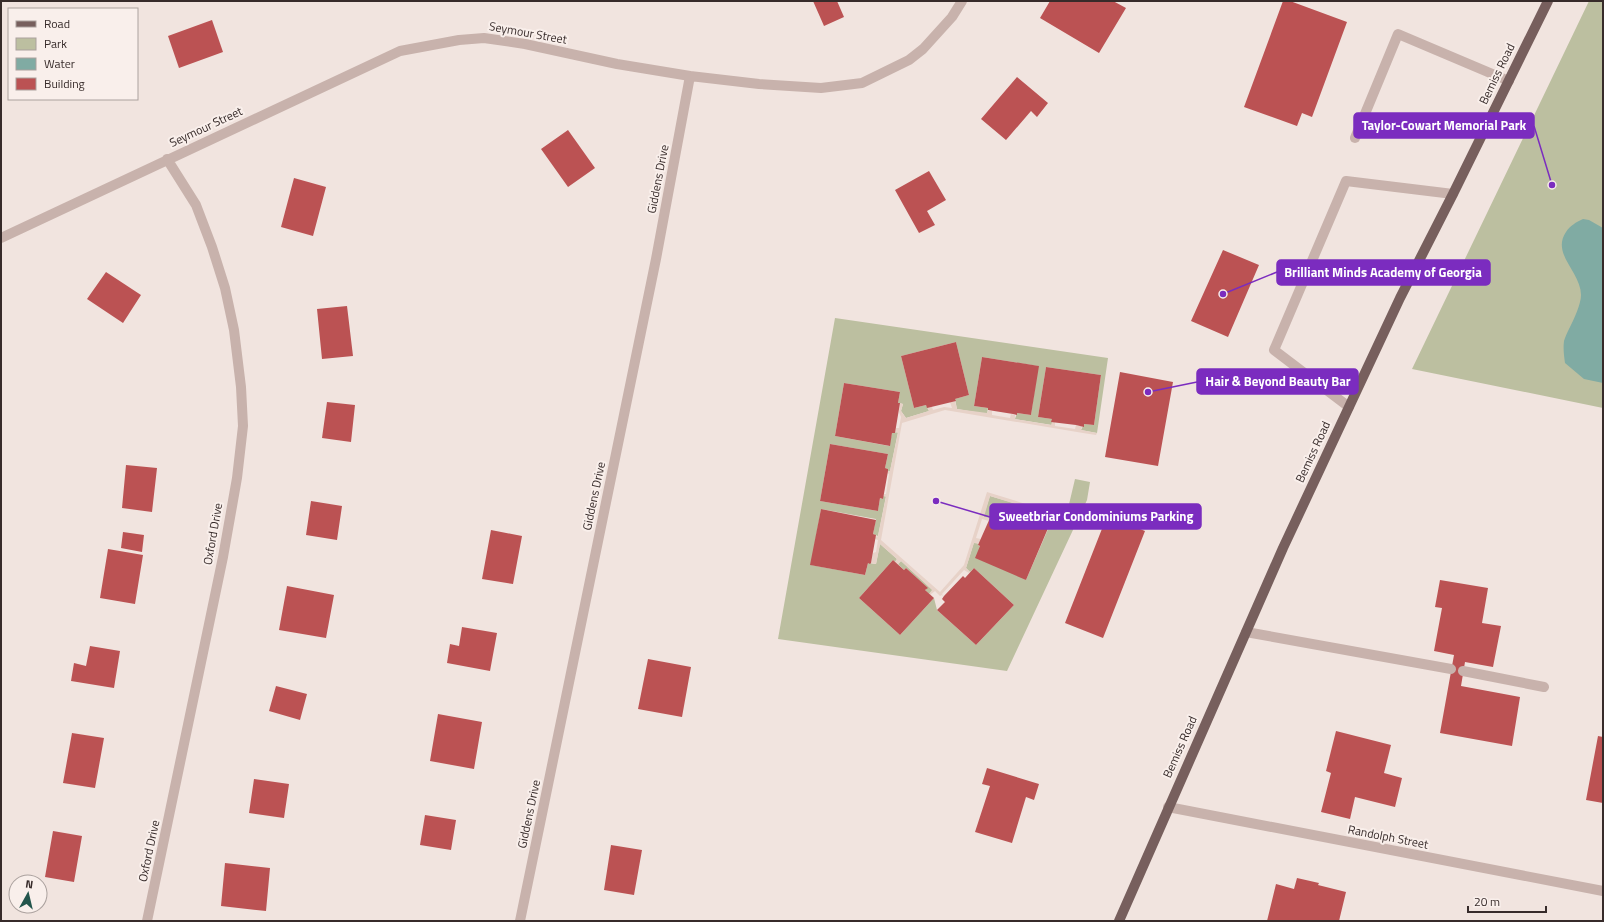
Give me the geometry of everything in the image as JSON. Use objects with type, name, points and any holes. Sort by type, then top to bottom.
[{"type":"main road","name":"Bemiss Road","points":[[1119,921],[1283,548],[1400,298],[1548,1]]},
{"type":"street","name":"Seymour Street","points":[[1,238],[400,51],[459,40],[484,38],[525,44],[616,64],[690,76],[759,84],[821,88],[862,83],[909,60],[923,49],[952,18],[962,1]]},
{"type":"street","points":[[1355,138],[1398,34],[1509,80]]},
{"type":"street","name":"Giddens Drive","points":[[520,921],[656,259],[690,76]]},
{"type":"street","name":"Oxford Drive","points":[[147,921],[223,557],[237,478],[243,426],[241,387],[234,330],[224,288],[212,248],[196,205],[167,159]]},
{"type":"street","points":[[1349,407],[1274,350],[1346,181],[1453,194]]},
{"type":"street","points":[[1246,632],[1451,669]]},
{"type":"street","points":[[1463,671],[1544,686]]},
{"type":"street","name":"Randolph Street","points":[[1168,807],[1603,891]]},
{"type":"green space","points":[[1589,1],[1603,1],[1603,408],[1412,369]]},
{"type":"green space","points":[[835,318],[1108,358],[1097,433],[1081,430],[1084,424],[1094,425],[1101,375],[1046,367],[1038,417],[1052,419],[1052,425],[1015,419],[1017,413],[1031,415],[1038,366],[982,357],[974,406],[988,408],[987,414],[957,409],[955,399],[969,395],[956,342],[901,356],[914,408],[926,405],[929,411],[906,418],[901,411],[903,404],[898,403],[900,392],[844,383],[835,436],[889,446],[892,433],[898,432],[890,471],[885,468],[888,454],[830,444],[820,501],[878,511],[880,498],[883,499],[883,496],[886,496],[878,536],[873,534],[876,519],[821,509],[811,565],[865,575],[868,563],[876,564],[880,544],[897,559],[895,562],[893,560],[859,598],[900,635],[934,598],[937,610],[976,645],[1014,605],[974,568],[970,572],[966,568],[974,542],[979,544],[978,545],[1026,580],[1049,527],[983,517],[990,496],[1066,517],[1075,479],[1090,482],[1087,500],[1007,671],[778,639]]},
{"type":"green space","points":[[901,561],[933,590],[929,594],[925,590],[927,588],[906,568],[904,570],[898,564]]},
{"type":"shaded area","points":[[955,401],[957,409],[987,413],[988,411],[992,411],[992,415],[1010,418],[1011,414],[1015,415],[1015,419],[1051,425],[1052,422],[1055,422],[1055,426],[1075,429],[1076,425],[1082,426],[1081,430],[1097,433],[1096,435],[945,410],[902,423],[881,540],[940,592],[964,565],[987,492],[1045,510],[1044,513],[990,496],[984,517],[990,518],[989,521],[982,519],[976,538],[981,539],[979,544],[974,543],[966,568],[970,572],[969,573],[964,570],[942,594],[944,597],[942,595],[940,596],[935,591],[930,595],[929,594],[932,590],[901,561],[898,564],[895,562],[897,559],[880,544],[876,564],[871,563],[873,553],[876,552],[878,540],[875,539],[875,537],[878,536],[886,497],[883,496],[886,494],[889,474],[887,473],[890,471],[898,433],[895,432],[896,428],[899,428],[901,417],[899,412],[900,403],[903,404],[901,411],[906,418],[929,411],[927,407],[932,407],[933,410],[944,407],[952,408],[950,402]]},
{"type":"water","points":[[1583,219],[1589,220],[1603,228],[1603,383],[1584,379],[1565,363],[1564,358],[1564,341],[1580,303],[1581,295],[1577,279],[1564,256],[1562,240],[1569,228]]},
{"type":"building","points":[[813,1],[837,1],[844,17],[824,26]]},
{"type":"building","points":[[1050,1],[1113,1],[1126,8],[1099,53],[1040,18]]},
{"type":"building","points":[[1283,1],[1290,1],[1347,22],[1312,117],[1302,113],[1297,126],[1244,107]]},
{"type":"building","points":[[212,20],[223,52],[179,68],[168,36]]},
{"type":"building","points":[[1017,77],[1048,103],[1037,117],[1031,111],[1006,140],[981,119]]},
{"type":"building","points":[[568,130],[595,168],[568,187],[541,149]]},
{"type":"building","points":[[929,171],[946,200],[927,211],[935,225],[919,233],[895,190]]},
{"type":"building","points":[[294,178],[326,187],[313,236],[281,227]]},
{"type":"building","points":[[1223,250],[1259,265],[1228,337],[1191,321]]},
{"type":"building","points":[[106,272],[141,295],[123,323],[87,299]]},
{"type":"building","points":[[347,306],[353,356],[322,359],[317,309]]},
{"type":"building","points":[[956,342],[969,395],[955,399],[956,401],[927,408],[926,405],[914,408],[901,356]]},
{"type":"building","points":[[982,357],[1039,366],[1031,415],[1017,413],[1017,415],[974,406]]},
{"type":"building","points":[[1046,367],[1101,375],[1094,425],[1084,424],[1084,427],[1051,422],[1052,419],[1038,417]]},
{"type":"building","points":[[1120,372],[1173,382],[1158,466],[1105,457]]},
{"type":"building","points":[[844,383],[900,392],[898,403],[900,403],[895,433],[892,433],[890,446],[835,436]]},
{"type":"building","points":[[327,402],[355,405],[351,442],[322,438]]},
{"type":"building","points":[[830,444],[888,454],[885,468],[888,469],[888,471],[883,499],[880,498],[878,511],[820,501]]},
{"type":"building","points":[[126,465],[157,468],[152,512],[122,508]]},
{"type":"building","points":[[311,501],[342,506],[337,540],[306,535]]},
{"type":"building","points":[[999,505],[1049,526],[1026,580],[975,558],[980,546],[978,545],[990,518],[993,519]]},
{"type":"building","points":[[821,509],[876,520],[873,534],[876,535],[871,563],[868,563],[865,575],[810,565]]},
{"type":"building","points":[[1107,516],[1145,531],[1103,638],[1065,623]]},
{"type":"building","points":[[491,530],[522,536],[513,584],[482,579]]},
{"type":"building","points":[[123,532],[144,535],[142,552],[121,548]]},
{"type":"building","points":[[108,549],[143,555],[135,604],[100,598]]},
{"type":"building","points":[[893,560],[904,570],[906,568],[928,588],[925,590],[934,598],[900,635],[859,598]]},
{"type":"building","points":[[974,568],[1014,605],[976,645],[937,610],[945,602],[942,599],[944,596],[963,576],[965,578]]},
{"type":"building","points":[[1440,580],[1488,588],[1482,623],[1501,626],[1493,667],[1465,662],[1461,686],[1520,697],[1512,746],[1440,733],[1454,655],[1434,651],[1442,608],[1435,607]]},
{"type":"building","points":[[287,586],[334,595],[326,638],[279,630]]},
{"type":"building","points":[[462,627],[497,633],[490,671],[447,663],[450,644],[459,646]]},
{"type":"building","points":[[90,646],[120,651],[114,688],[71,681],[74,663],[86,666]]},
{"type":"building","points":[[648,659],[691,667],[682,717],[638,709]]},
{"type":"building","points":[[276,686],[307,694],[300,720],[269,711]]},
{"type":"building","points":[[438,714],[482,722],[474,769],[430,761]]},
{"type":"building","points":[[1336,731],[1391,745],[1384,773],[1402,778],[1395,807],[1355,797],[1350,819],[1321,812],[1331,773],[1326,771]]},
{"type":"building","points":[[72,733],[104,738],[95,788],[63,783]]},
{"type":"building","points":[[1598,736],[1603,737],[1603,803],[1586,800]]},
{"type":"building","points":[[987,768],[1039,784],[1034,800],[1026,797],[1012,843],[975,832],[990,786],[982,784]]},
{"type":"building","points":[[254,779],[289,784],[284,818],[249,813]]},
{"type":"building","points":[[425,815],[456,820],[451,850],[420,845]]},
{"type":"building","points":[[53,831],[82,836],[74,882],[48,878],[48,874],[46,874]]},
{"type":"building","points":[[611,845],[642,850],[634,895],[604,890]]},
{"type":"building","points":[[225,863],[270,868],[266,911],[221,906]]},
{"type":"building","points":[[1297,878],[1319,883],[1318,885],[1346,892],[1339,921],[1267,921],[1276,884],[1294,889]]},
{"type":"place","name":"Taylor-Cowart Memorial Park","points":[[1552,185]]},
{"type":"place","name":"Brilliant Minds Academy of Georgia","points":[[1223,294]]},
{"type":"place","name":"Hair & Beyond Beauty Bar","points":[[1148,392]]},
{"type":"place","name":"Sweetbriar Condominiums Parking","points":[[936,501]]}]
